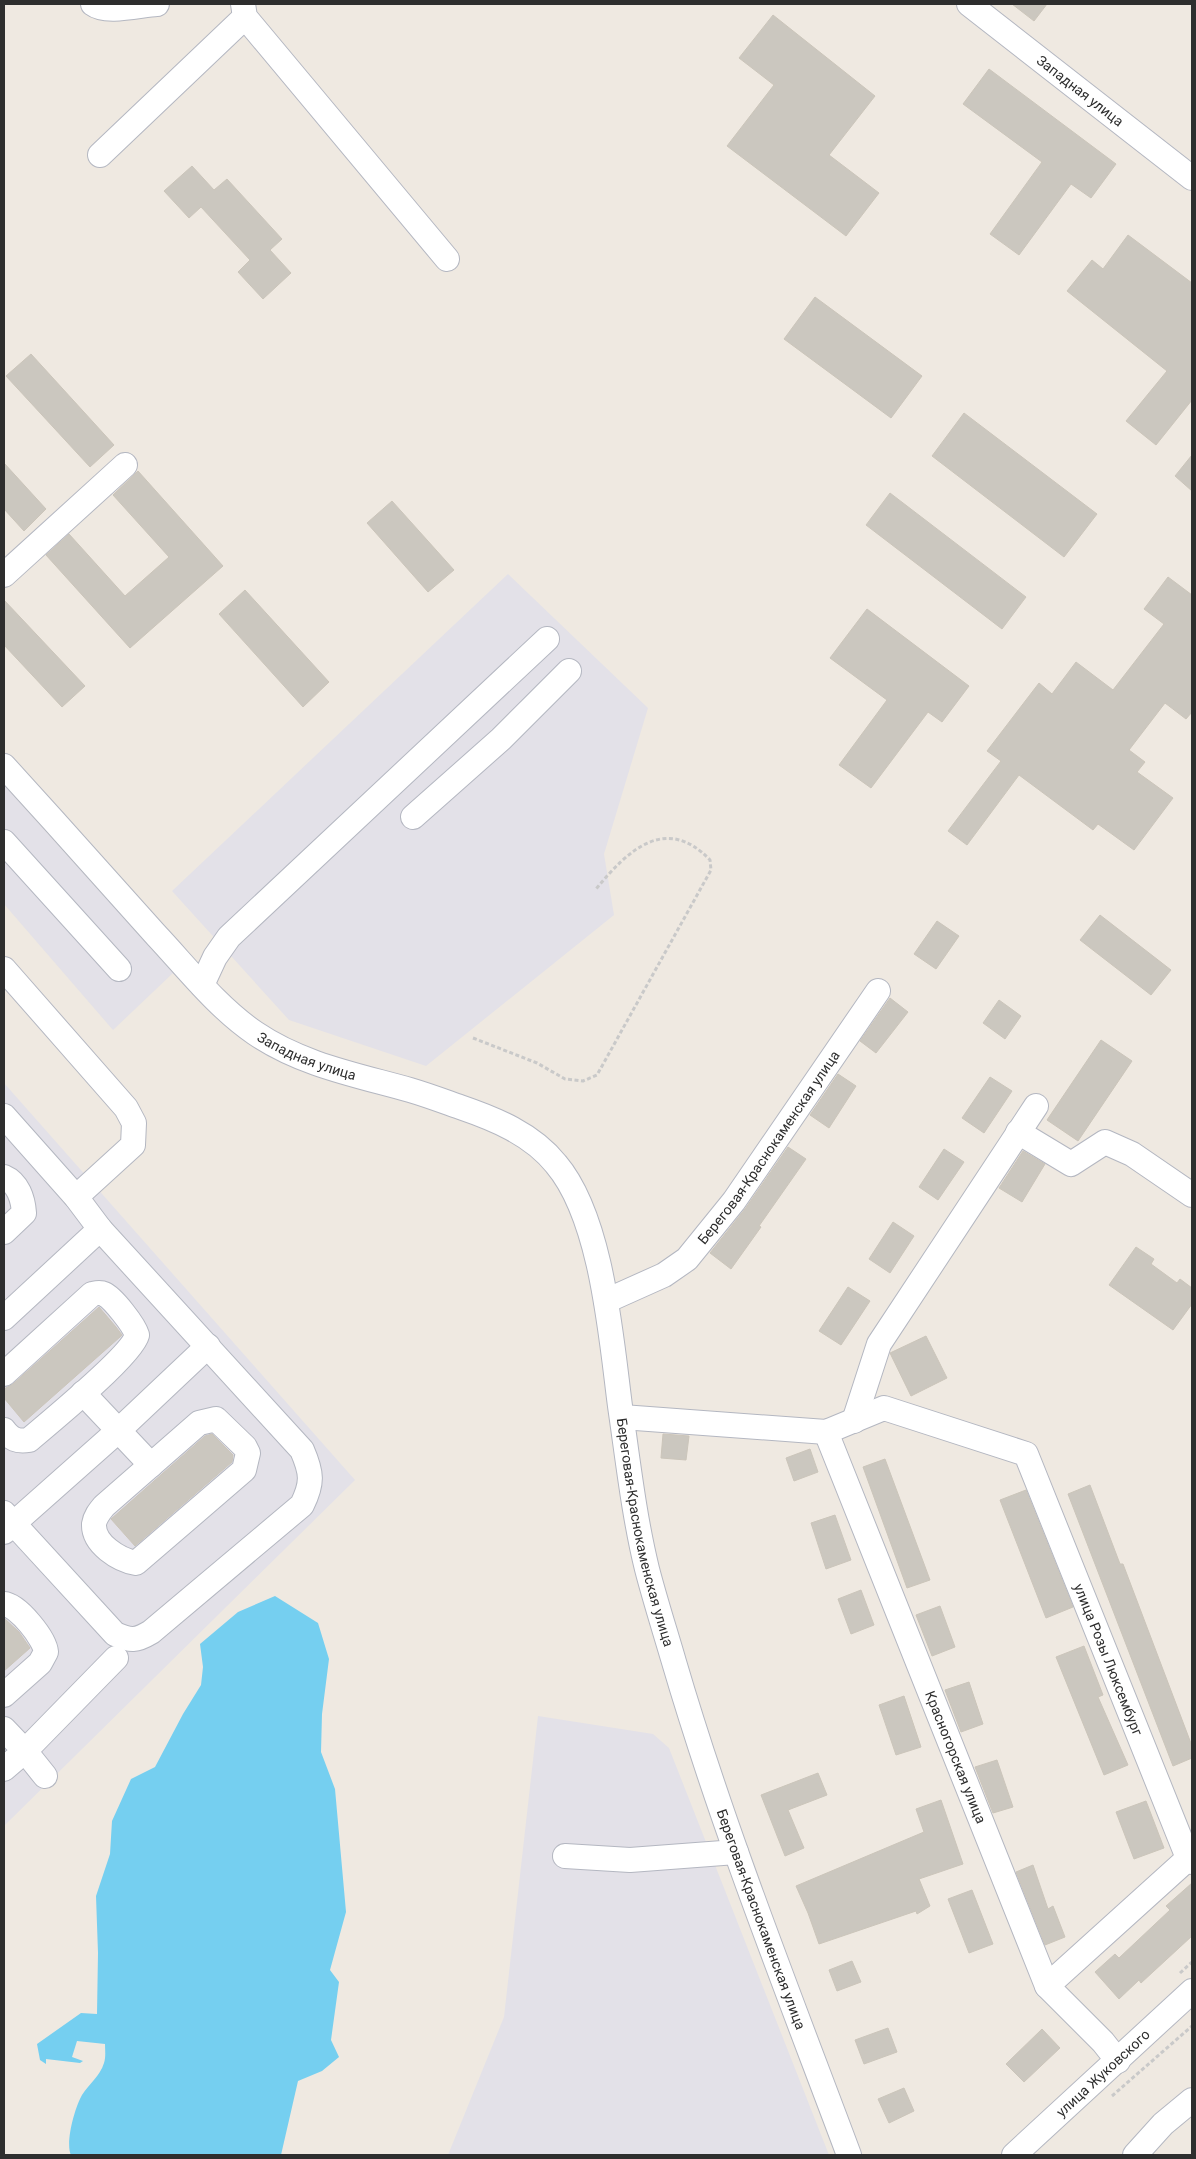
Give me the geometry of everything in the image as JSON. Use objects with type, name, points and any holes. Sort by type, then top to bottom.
[{"type":"street","points":[[93,4],[109,9],[157,4]]},
{"type":"street","name":"Западная улица","points":[[976,6],[1192,178]]},
{"type":"street","points":[[100,155],[244,10],[447,259]]},
{"type":"street","points":[[4,575],[125,465]]},
{"type":"street","points":[[202,985],[215,957],[229,937],[546,639]]},
{"type":"street","points":[[413,817],[501,739],[570,671]]},
{"type":"street","name":"Западная улица","points":[[4,766],[202,985],[237,1019],[257,1034],[308,1061],[339,1072],[413,1091],[480,1114],[510,1127],[533,1142],[556,1163],[572,1188],[586,1221],[606,1301]]},
{"type":"street","points":[[4,842],[119,968]]},
{"type":"street","points":[[4,970],[126,1108],[134,1123],[133,1145],[76,1197]]},
{"type":"street","name":"Береговая-Краснокаменская улица","points":[[850,2155],[736,1852],[689,1713],[647,1570],[631,1492],[606,1301],[664,1275],[687,1259],[734,1201],[878,992]]},
{"type":"street","points":[[622,1418],[826,1432],[854,1421],[879,1344],[1036,1106]]},
{"type":"street","points":[[4,1116],[76,1197],[100,1229],[208,1346],[302,1450],[309,1466],[311,1479],[302,1505],[152,1632],[139,1639],[128,1639],[115,1634],[7,1523],[119,1430],[208,1346]]},
{"type":"street","points":[[1018,1132],[1071,1164],[1105,1142],[1132,1154],[1192,1195]]},
{"type":"street","points":[[4,1232],[24,1214],[23,1199],[7,1178],[38,1156]]},
{"type":"street","points":[[4,1318],[100,1229]]},
{"type":"street","points":[[4,1374],[87,1298],[98,1292],[109,1297],[133,1326],[137,1335],[132,1345],[83,1393],[29,1440],[20,1442],[9,1436],[4,1430]]},
{"type":"street","points":[[83,1393],[151,1465]]},
{"type":"street","name":"улица Розы Люксембург","points":[[854,1421],[884,1408],[1026,1454],[1191,1858]]},
{"type":"street","points":[[216,1419],[246,1447],[248,1453],[244,1470],[136,1562],[125,1561],[114,1555],[96,1534],[94,1524],[97,1515],[104,1506],[151,1465],[199,1423],[216,1419]]},
{"type":"street","name":"Красногорская улица","points":[[826,1432],[1046,1986],[1103,2042],[1118,2061]]},
{"type":"street","points":[[4,1604],[17,1609],[44,1642],[46,1652],[40,1663],[4,1695]]},
{"type":"street","points":[[4,1769],[25,1751],[116,1658]]},
{"type":"street","points":[[4,1729],[45,1776]]},
{"type":"street","points":[[565,1856],[630,1860],[736,1852]]},
{"type":"street","points":[[1046,1986],[1191,1858]]},
{"type":"street","name":"улица Жуковского","points":[[1014,2155],[1192,1991]]},
{"type":"street","points":[[1136,2155],[1163,2124],[1192,2100]]},
{"type":"path","points":[[473,1038],[536,1064],[565,1079],[584,1082],[597,1075],[711,870],[710,860],[698,847],[679,839],[661,838],[630,852],[596,889]]},
{"type":"path","points":[[1111,2097],[1192,2026]]},
{"type":"shaded area","points":[[508,574],[648,708],[604,854],[614,915],[426,1066],[289,1020],[172,891]]},
{"type":"shaded area","points":[[4,785],[173,973],[113,1030],[4,904]]},
{"type":"shaded area","points":[[4,1083],[355,1480],[4,1826]]},
{"type":"shaded area","points":[[538,1716],[653,1734],[669,1748],[829,2155],[448,2155],[504,2017]]},
{"type":"water","points":[[275,1596],[318,1623],[329,1659],[322,1714],[321,1752],[335,1789],[346,1912],[330,1970],[339,1982],[331,2040],[339,2057],[322,2071],[298,2081],[281,2155],[71,2155],[69,2142],[76,2108],[82,2095],[102,2068],[105,2058],[105,2044],[77,2041],[72,2057],[83,2061],[80,2063],[46,2059],[46,2064],[40,2060],[37,2044],[81,2013],[97,2014],[98,1953],[96,1896],[110,1854],[112,1821],[131,1779],[155,1767],[183,1714],[201,1685],[203,1667],[200,1644],[238,1612]]},
{"type":"building","points":[[1012,4],[1047,4],[1034,21]]},
{"type":"building","points":[[773,15],[875,96],[829,155],[879,193],[846,236],[727,146],[774,85],[739,58]]},
{"type":"building","points":[[989,69],[1116,164],[1091,198],[1071,184],[1019,255],[990,234],[1042,162],[963,104]]},
{"type":"building","points":[[192,166],[214,190],[227,179],[282,239],[270,250],[291,273],[263,299],[238,272],[250,260],[201,207],[189,218],[164,191]]},
{"type":"building","points":[[1128,235],[1192,283],[1192,400],[1156,445],[1126,421],[1167,371],[1067,291],[1092,260],[1103,269]]},
{"type":"building","points":[[815,297],[922,376],[891,418],[784,339]]},
{"type":"building","points":[[31,354],[114,445],[90,467],[6,376]]},
{"type":"building","points":[[964,413],[1097,514],[1064,557],[932,456]]},
{"type":"building","points":[[1192,455],[1192,491],[1175,476]]},
{"type":"building","points":[[4,463],[46,509],[24,531],[4,509]]},
{"type":"building","points":[[138,471],[223,566],[130,648],[46,555],[69,534],[125,596],[169,557],[113,495]]},
{"type":"building","points":[[890,493],[1026,597],[1002,629],[866,525]]},
{"type":"building","points":[[392,501],[454,570],[428,592],[367,523]]},
{"type":"building","points":[[1168,577],[1192,595],[1192,712],[1186,719],[1165,703],[1129,750],[1145,762],[1137,772],[1173,798],[1134,850],[1098,824],[1093,830],[1019,775],[967,845],[948,831],[1001,761],[987,751],[1039,683],[1052,694],[1076,662],[1113,690],[1164,624],[1144,609]]},
{"type":"building","points":[[245,590],[329,682],[303,707],[219,614]]},
{"type":"building","points":[[4,600],[85,686],[62,707],[4,645]]},
{"type":"building","points":[[867,609],[969,686],[942,722],[928,712],[871,788],[839,765],[887,700],[830,658]]},
{"type":"building","points":[[1100,915],[1171,970],[1151,995],[1080,940]]},
{"type":"building","points":[[937,921],[959,936],[936,969],[914,954]]},
{"type":"building","points":[[890,998],[908,1012],[876,1053],[860,1041]]},
{"type":"building","points":[[999,1000],[1021,1016],[1005,1039],[983,1023]]},
{"type":"building","points":[[1101,1040],[1132,1061],[1078,1141],[1047,1120]]},
{"type":"building","points":[[838,1074],[856,1086],[829,1128],[810,1115]]},
{"type":"building","points":[[990,1077],[1012,1091],[984,1133],[962,1118]]},
{"type":"building","points":[[788,1147],[806,1159],[731,1269],[710,1253],[745,1209]]},
{"type":"building","points":[[944,1149],[964,1162],[938,1200],[919,1187]]},
{"type":"building","points":[[1023,1151],[1045,1164],[1022,1202],[999,1188]]},
{"type":"building","points":[[893,1222],[914,1236],[890,1273],[869,1259]]},
{"type":"building","points":[[1136,1247],[1154,1259],[1151,1264],[1177,1283],[1180,1279],[1192,1288],[1192,1304],[1173,1330],[1109,1285]]},
{"type":"building","points":[[848,1287],[870,1301],[841,1345],[819,1331]]},
{"type":"building","points":[[99,1307],[122,1335],[24,1422],[4,1398],[4,1389],[13,1384]]},
{"type":"building","points":[[926,1336],[947,1378],[911,1396],[890,1353]]},
{"type":"building","points":[[212,1434],[233,1455],[232,1462],[135,1546],[111,1519],[205,1436]]},
{"type":"building","points":[[663,1434],[689,1436],[686,1460],[661,1458]]},
{"type":"building","points":[[810,1449],[818,1472],[794,1481],[786,1458]]},
{"type":"building","points":[[885,1459],[930,1580],[907,1588],[863,1467]]},
{"type":"building","points":[[1090,1485],[1120,1564],[1123,1564],[1192,1746],[1192,1758],[1173,1766],[1068,1494]]},
{"type":"building","points":[[1026,1490],[1073,1607],[1046,1618],[1000,1500]]},
{"type":"building","points":[[835,1515],[851,1560],[826,1569],[811,1523]]},
{"type":"building","points":[[861,1590],[874,1625],[851,1634],[838,1599]]},
{"type":"building","points":[[940,1606],[955,1647],[932,1656],[916,1615]]},
{"type":"building","points":[[4,1618],[19,1632],[30,1648],[4,1671]]},
{"type":"building","points":[[1084,1646],[1103,1695],[1098,1697],[1128,1765],[1104,1775],[1056,1657]]},
{"type":"building","points":[[969,1682],[983,1724],[961,1732],[945,1690]]},
{"type":"building","points":[[904,1696],[921,1747],[896,1755],[879,1705]]},
{"type":"building","points":[[997,1760],[1013,1807],[993,1813],[975,1767]]},
{"type":"building","points":[[818,1773],[827,1795],[788,1810],[804,1848],[785,1856],[761,1795]]},
{"type":"building","points":[[941,1800],[963,1864],[919,1879],[930,1906],[917,1914],[916,1911],[819,1944],[796,1886],[924,1832],[916,1809]]},
{"type":"building","points":[[1146,1801],[1164,1848],[1134,1859],[1116,1812]]},
{"type":"building","points":[[1033,1865],[1048,1909],[1053,1906],[1065,1937],[1045,1945],[1016,1872]]},
{"type":"building","points":[[1192,1883],[1192,1936],[1141,1983],[1139,1980],[1119,1999],[1095,1972],[1115,1954],[1119,1958],[1170,1910],[1166,1906]]},
{"type":"building","points":[[972,1890],[993,1944],[969,1953],[948,1899]]},
{"type":"building","points":[[852,1961],[861,1982],[837,1991],[829,1970]]},
{"type":"building","points":[[888,2028],[897,2052],[864,2064],[855,2040]]},
{"type":"building","points":[[1042,2029],[1060,2048],[1024,2082],[1006,2064]]},
{"type":"building","points":[[904,2088],[914,2111],[889,2123],[878,2099]]}]
